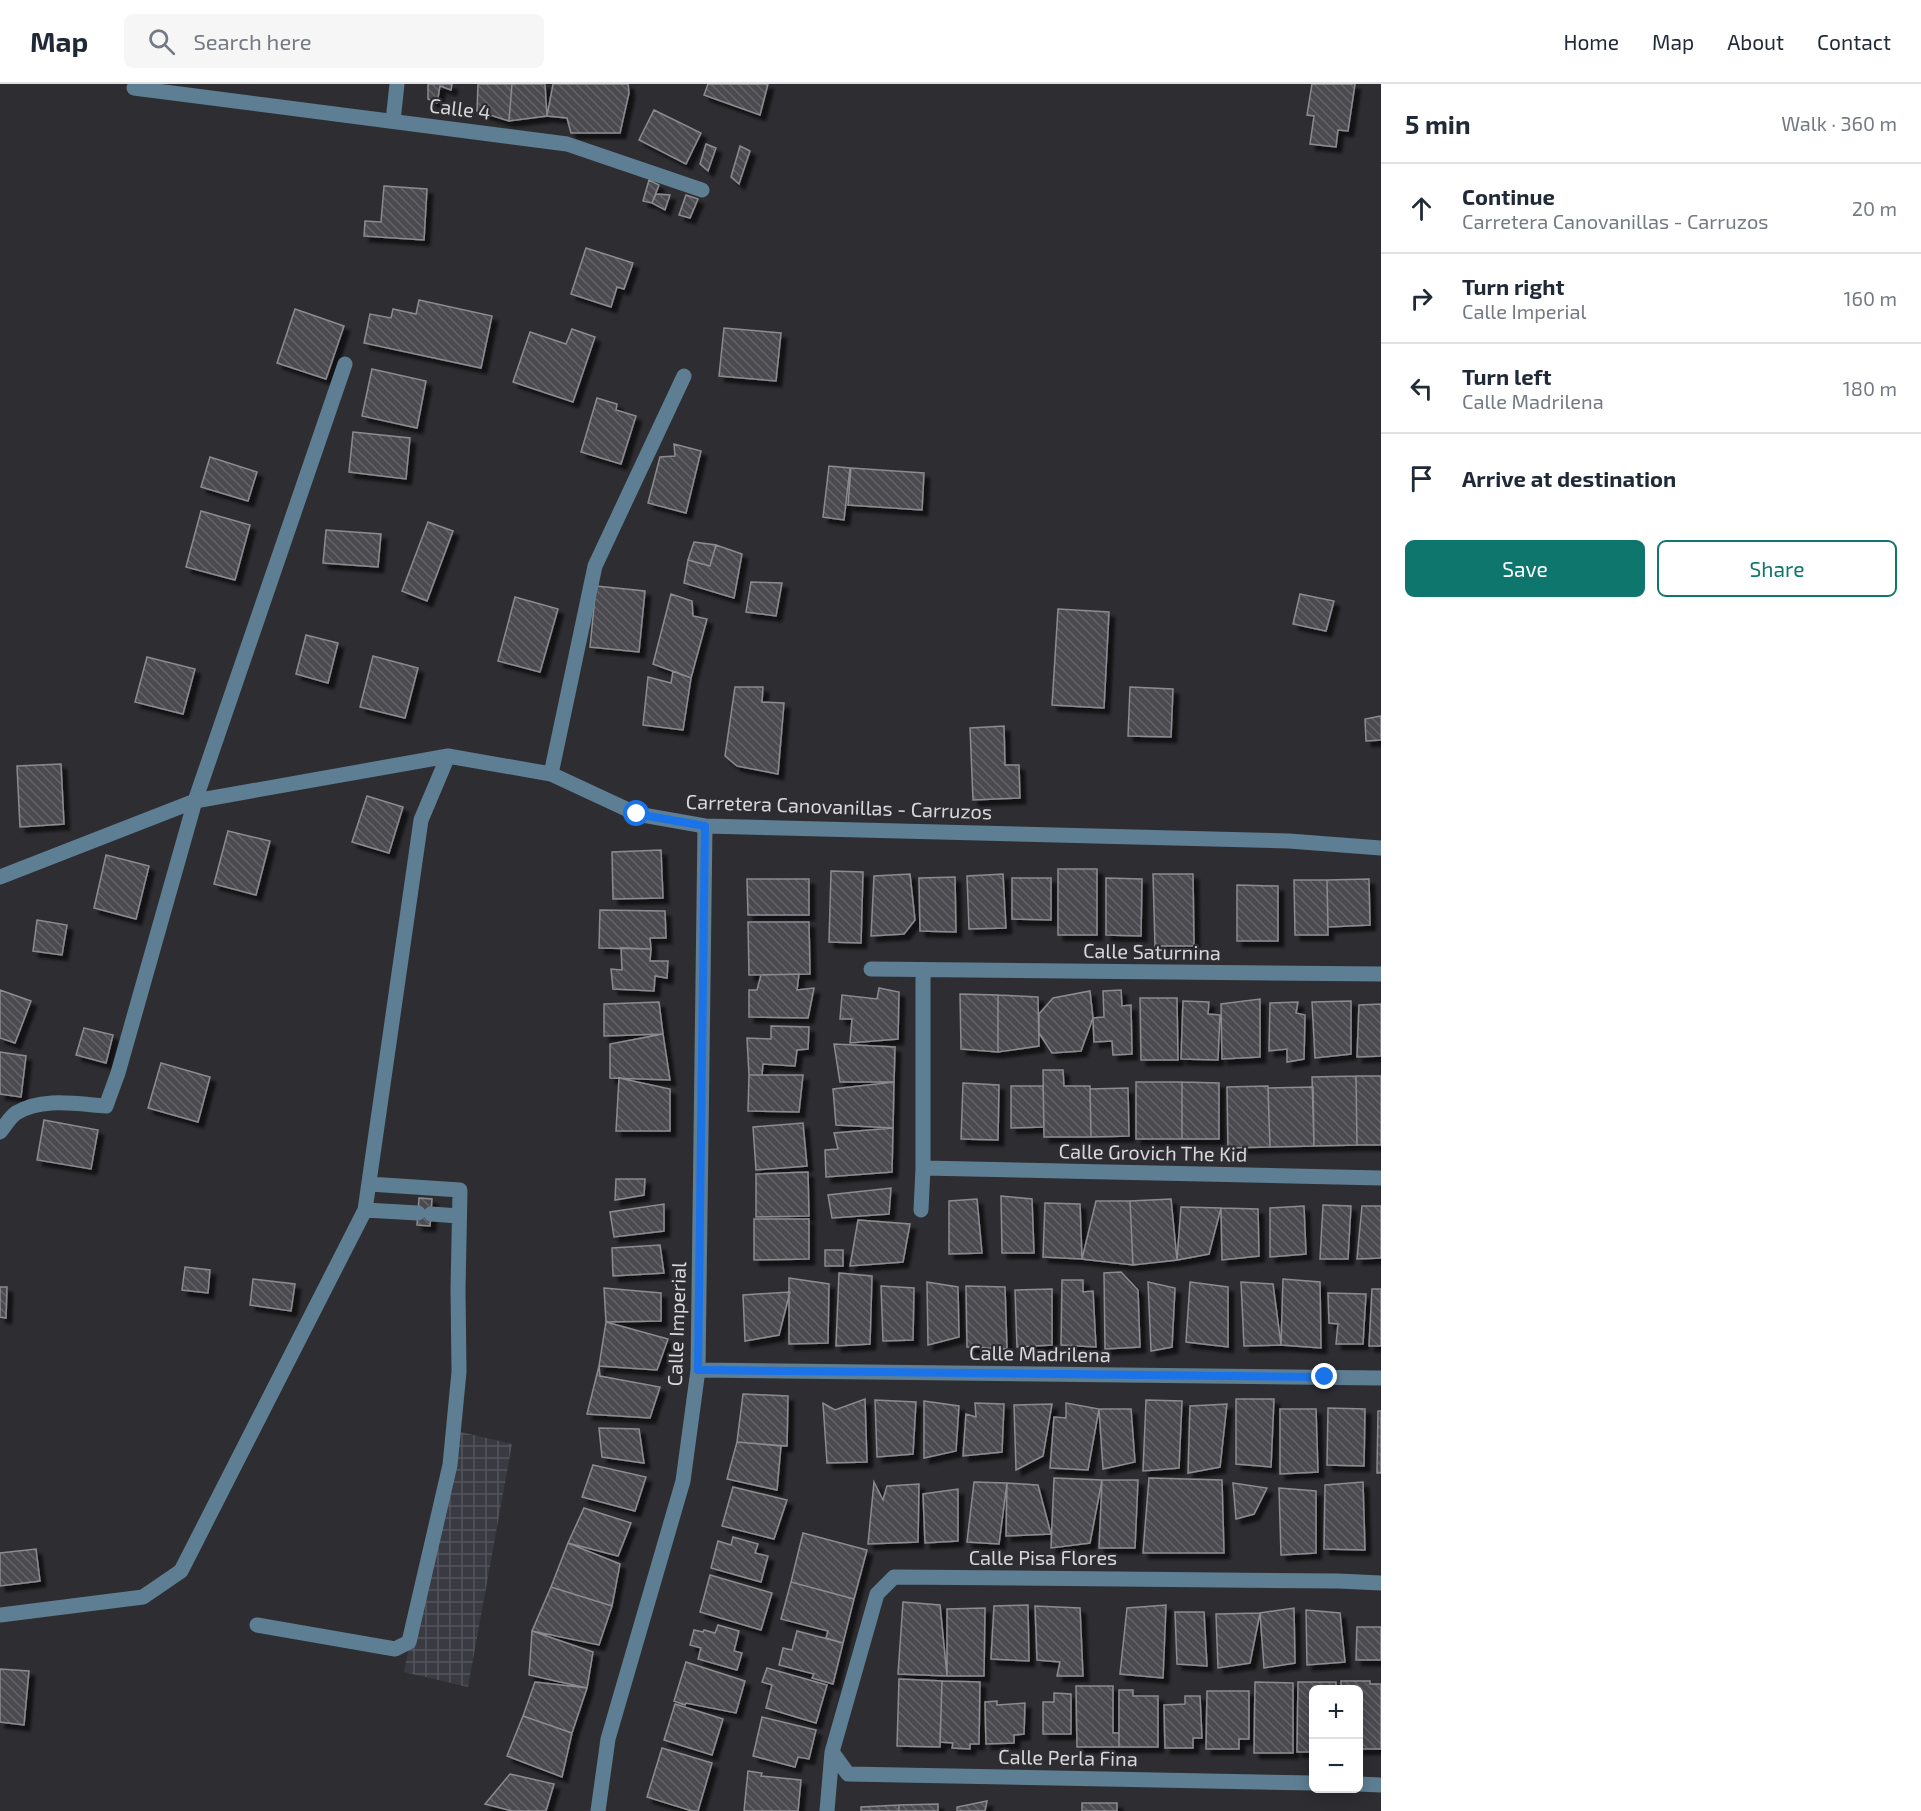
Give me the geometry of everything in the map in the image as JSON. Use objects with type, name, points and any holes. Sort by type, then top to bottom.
[{"type":"street","points":[[393,121],[397,84]]},
{"type":"street","name":"Calle 4","points":[[134,88],[567,144],[702,190]]},
{"type":"street","points":[[0,1132],[14,1114],[38,1104],[72,1103],[106,1106],[118,1074],[195,801],[345,364]]},
{"type":"street","points":[[551,774],[595,566],[684,376]]},
{"type":"street","points":[[0,1615],[143,1597],[181,1572],[365,1210],[422,820],[448,756]]},
{"type":"street","name":"Carretera Canovanillas - Carruzos","points":[[0,877],[195,801],[448,756],[551,774],[637,814],[705,826],[1289,841],[1381,848]]},
{"type":"street","name":"Calle Imperial","points":[[598,1811],[608,1739],[683,1480],[698,1370],[705,826]]},
{"type":"street","name":"Calle Saturnina","points":[[871,969],[1381,974]]},
{"type":"street","points":[[921,1210],[923,970]]},
{"type":"street","name":"Calle Grovich The Kid","points":[[923,1168],[1381,1178]]},
{"type":"street","points":[[257,1624],[395,1649],[409,1642],[450,1465],[459,1372],[460,1190],[369,1184]]},
{"type":"street","points":[[365,1210],[459,1216]]},
{"type":"street","name":"Calle Madrilena","points":[[698,1370],[1381,1378]]},
{"type":"street","name":"Calle Pisa Flores","points":[[826,1811],[832,1752],[877,1594],[894,1577],[1381,1583]]},
{"type":"street","name":"Calle Perla Fina","points":[[832,1752],[848,1774],[1309,1783]]},
{"type":"street","points":[[1363,1784],[1381,1785]]},
{"type":"shaded area","points":[[452,1430],[512,1444],[468,1687],[404,1672]]},
{"type":"building","points":[[428,84],[452,84],[451,90],[440,86],[437,103],[428,99]]},
{"type":"building","points":[[478,84],[512,84],[509,121],[477,111]]},
{"type":"building","points":[[512,84],[545,84],[547,116],[509,121]]},
{"type":"building","points":[[553,84],[628,84],[629,93],[620,133],[571,133],[567,118],[547,116]]},
{"type":"building","points":[[708,84],[768,84],[760,115],[704,95]]},
{"type":"building","points":[[1312,84],[1355,84],[1348,131],[1338,130],[1336,147],[1310,144],[1314,116],[1307,115]]},
{"type":"building","points":[[654,110],[701,133],[686,164],[639,140]]},
{"type":"building","points":[[706,144],[716,148],[708,171],[700,164]]},
{"type":"building","points":[[740,146],[750,151],[739,184],[731,177]]},
{"type":"building","points":[[649,180],[659,185],[652,203],[643,201]]},
{"type":"building","points":[[384,186],[427,189],[424,240],[364,236],[365,221],[381,222]]},
{"type":"building","points":[[656,194],[670,195],[665,210],[652,203]]},
{"type":"building","points":[[686,195],[698,199],[690,218],[679,215]]},
{"type":"building","points":[[586,248],[633,263],[624,289],[617,287],[611,307],[571,294]]},
{"type":"building","points":[[419,300],[492,316],[481,368],[364,343],[370,314],[391,318],[393,309],[416,314]]},
{"type":"building","points":[[295,309],[344,326],[326,379],[277,363]]},
{"type":"building","points":[[724,328],[781,333],[776,381],[719,376]]},
{"type":"building","points":[[572,329],[595,337],[573,402],[513,382],[530,332],[566,344]]},
{"type":"building","points":[[372,369],[426,381],[417,428],[362,416]]},
{"type":"building","points":[[597,398],[617,404],[616,410],[636,416],[621,464],[581,452]]},
{"type":"building","points":[[353,432],[410,438],[406,479],[349,472]]},
{"type":"building","points":[[674,444],[701,451],[686,513],[648,503],[660,457],[675,456]]},
{"type":"building","points":[[210,457],[257,472],[248,501],[201,487]]},
{"type":"building","points":[[829,466],[850,468],[844,520],[823,517]]},
{"type":"building","points":[[851,468],[924,473],[922,510],[848,505]]},
{"type":"building","points":[[201,511],[250,525],[235,580],[186,567]]},
{"type":"building","points":[[428,522],[453,531],[427,601],[402,591]]},
{"type":"building","points":[[326,530],[381,534],[378,567],[323,563]]},
{"type":"building","points":[[694,542],[716,545],[710,566],[688,560]]},
{"type":"building","points":[[716,545],[742,554],[734,598],[684,583],[688,560],[710,566]]},
{"type":"building","points":[[751,582],[782,583],[776,616],[746,612]]},
{"type":"building","points":[[596,586],[645,591],[639,652],[590,647]]},
{"type":"building","points":[[671,594],[692,601],[693,616],[707,619],[691,678],[653,664]]},
{"type":"building","points":[[1300,594],[1334,601],[1326,631],[1293,624]]},
{"type":"building","points":[[515,597],[558,609],[540,672],[498,661]]},
{"type":"building","points":[[1058,609],[1109,612],[1104,708],[1052,705]]},
{"type":"building","points":[[306,635],[338,643],[328,683],[296,674]]},
{"type":"building","points":[[373,656],[418,668],[405,718],[360,707]]},
{"type":"building","points":[[147,657],[195,669],[183,714],[135,702]]},
{"type":"building","points":[[673,671],[691,678],[683,730],[643,725],[648,677],[671,683]]},
{"type":"building","points":[[735,687],[763,687],[762,702],[784,703],[778,774],[737,766],[725,756]]},
{"type":"building","points":[[1130,687],[1173,689],[1171,737],[1128,736]]},
{"type":"building","points":[[1381,716],[1381,740],[1366,741],[1365,719]]},
{"type":"building","points":[[1004,726],[1005,765],[1019,765],[1020,798],[973,800],[970,728]]},
{"type":"building","points":[[61,764],[64,824],[20,827],[17,766]]},
{"type":"building","points":[[367,796],[403,807],[389,853],[352,842]]},
{"type":"building","points":[[228,831],[270,841],[256,895],[214,884]]},
{"type":"building","points":[[661,850],[663,898],[613,899],[612,852]]},
{"type":"building","points":[[106,855],[149,866],[136,919],[94,908]]},
{"type":"building","points":[[1058,869],[1097,869],[1097,935],[1058,935]]},
{"type":"building","points":[[831,871],[863,872],[861,943],[829,942]]},
{"type":"building","points":[[910,874],[915,920],[904,934],[871,936],[874,876]]},
{"type":"building","points":[[1003,874],[1006,928],[969,929],[967,876]]},
{"type":"building","points":[[1153,874],[1193,874],[1194,946],[1155,946]]},
{"type":"building","points":[[955,877],[956,932],[920,931],[919,878]]},
{"type":"building","points":[[1012,878],[1051,878],[1051,920],[1012,919]]},
{"type":"building","points":[[1106,878],[1142,879],[1141,936],[1106,935]]},
{"type":"building","points":[[747,879],[809,879],[809,915],[748,915]]},
{"type":"building","points":[[1369,879],[1370,925],[1328,927],[1327,880]]},
{"type":"building","points":[[1294,880],[1327,880],[1328,935],[1295,935]]},
{"type":"building","points":[[1237,885],[1278,886],[1278,941],[1237,941]]},
{"type":"building","points":[[600,910],[665,911],[666,938],[650,938],[651,949],[599,948]]},
{"type":"building","points":[[37,920],[67,925],[62,955],[33,951]]},
{"type":"building","points":[[748,922],[809,922],[810,974],[749,975]]},
{"type":"building","points":[[621,948],[651,949],[650,961],[668,961],[667,978],[655,976],[654,991],[613,989],[611,969],[622,970]]},
{"type":"building","points":[[799,974],[797,990],[814,988],[808,1018],[749,1017],[749,990],[757,990],[761,975]]},
{"type":"building","points":[[879,988],[899,992],[898,1039],[850,1043],[852,1019],[840,1019],[842,995],[877,999]]},
{"type":"building","points":[[0,990],[31,1001],[15,1043],[0,1038]]},
{"type":"building","points":[[1121,990],[1122,1006],[1131,1005],[1132,1054],[1113,1055],[1112,1041],[1094,1042],[1093,1018],[1104,1017],[1103,991]]},
{"type":"building","points":[[1090,991],[1093,1018],[1081,1051],[1052,1053],[1039,1033],[1039,1014],[1053,998]]},
{"type":"building","points":[[960,994],[998,995],[998,1052],[961,1049]]},
{"type":"building","points":[[998,995],[1038,997],[1039,1046],[998,1052]]},
{"type":"building","points":[[1140,998],[1177,998],[1178,1060],[1141,1060]]},
{"type":"building","points":[[1260,999],[1260,1057],[1222,1059],[1221,1004]]},
{"type":"building","points":[[1183,1001],[1209,1002],[1208,1014],[1220,1015],[1218,1060],[1181,1059]]},
{"type":"building","points":[[1351,1001],[1351,1054],[1315,1058],[1312,1002]]},
{"type":"building","points":[[659,1002],[663,1034],[604,1036],[604,1004]]},
{"type":"building","points":[[1298,1002],[1296,1013],[1305,1015],[1304,1059],[1287,1062],[1287,1049],[1269,1051],[1270,1003]]},
{"type":"building","points":[[1381,1004],[1381,1056],[1357,1057],[1359,1005]]},
{"type":"building","points":[[771,1026],[809,1027],[808,1049],[797,1050],[795,1066],[763,1064],[762,1075],[749,1075],[747,1038],[771,1039]]},
{"type":"building","points":[[84,1028],[113,1035],[106,1063],[76,1055]]},
{"type":"building","points":[[663,1034],[670,1080],[610,1078],[610,1044]]},
{"type":"building","points":[[834,1044],[895,1047],[894,1082],[840,1082]]},
{"type":"building","points":[[0,1052],[26,1056],[21,1097],[0,1094]]},
{"type":"building","points":[[161,1063],[210,1077],[198,1122],[148,1108]]},
{"type":"building","points":[[1043,1070],[1063,1070],[1064,1086],[1090,1086],[1091,1137],[1044,1137]]},
{"type":"building","points":[[749,1075],[803,1075],[799,1112],[748,1111]]},
{"type":"building","points":[[1356,1076],[1381,1076],[1381,1145],[1357,1145]]},
{"type":"building","points":[[1356,1076],[1357,1145],[1314,1146],[1312,1077]]},
{"type":"building","points":[[619,1078],[670,1089],[670,1131],[616,1131]]},
{"type":"building","points":[[894,1082],[893,1128],[836,1125],[833,1089]]},
{"type":"building","points":[[1136,1082],[1182,1082],[1182,1139],[1136,1139]]},
{"type":"building","points":[[1182,1082],[1219,1083],[1219,1139],[1182,1139]]},
{"type":"building","points":[[963,1083],[999,1085],[998,1140],[961,1139]]},
{"type":"building","points":[[1011,1086],[1043,1086],[1044,1127],[1011,1128]]},
{"type":"building","points":[[1268,1086],[1270,1147],[1228,1148],[1227,1087]]},
{"type":"building","points":[[1313,1087],[1314,1146],[1270,1147],[1268,1088]]},
{"type":"building","points":[[1128,1088],[1129,1136],[1091,1137],[1090,1089]]},
{"type":"building","points":[[44,1120],[98,1130],[91,1169],[37,1160]]},
{"type":"building","points":[[803,1123],[807,1166],[756,1170],[753,1127]]},
{"type":"building","points":[[893,1128],[892,1172],[826,1177],[825,1150],[838,1149],[834,1133]]},
{"type":"building","points":[[808,1172],[809,1216],[756,1217],[756,1174]]},
{"type":"building","points":[[616,1179],[645,1179],[644,1195],[615,1200]]},
{"type":"building","points":[[891,1188],[889,1214],[832,1218],[828,1195]]},
{"type":"building","points":[[1001,1196],[1032,1199],[1034,1253],[1002,1253]]},
{"type":"building","points":[[419,1198],[432,1199],[430,1226],[417,1225]]},
{"type":"building","points":[[977,1199],[982,1253],[949,1254],[949,1201]]},
{"type":"building","points":[[1171,1199],[1177,1260],[1133,1265],[1130,1201]]},
{"type":"building","points":[[1096,1201],[1130,1201],[1133,1265],[1082,1259]]},
{"type":"building","points":[[1045,1203],[1080,1204],[1082,1259],[1043,1257]]},
{"type":"building","points":[[664,1204],[664,1231],[614,1237],[610,1212]]},
{"type":"building","points":[[1323,1205],[1351,1206],[1348,1259],[1320,1259]]},
{"type":"building","points":[[1304,1206],[1306,1254],[1270,1257],[1270,1208]]},
{"type":"building","points":[[1362,1206],[1381,1206],[1381,1258],[1357,1259]]},
{"type":"building","points":[[1181,1207],[1221,1208],[1209,1254],[1177,1260]]},
{"type":"building","points":[[1221,1208],[1258,1209],[1259,1256],[1222,1260]]},
{"type":"building","points":[[754,1219],[809,1219],[809,1259],[754,1260]]},
{"type":"building","points":[[858,1220],[910,1224],[903,1262],[850,1266]]},
{"type":"building","points":[[660,1245],[664,1273],[613,1276],[612,1248]]},
{"type":"building","points":[[825,1250],[843,1250],[843,1266],[825,1266]]},
{"type":"building","points":[[185,1267],[210,1270],[208,1293],[182,1290]]},
{"type":"building","points":[[1121,1272],[1138,1290],[1140,1347],[1105,1349],[1104,1273]]},
{"type":"building","points":[[839,1273],[872,1276],[870,1344],[836,1346]]},
{"type":"building","points":[[789,1278],[829,1284],[828,1343],[789,1344]]},
{"type":"building","points":[[253,1279],[295,1284],[291,1311],[250,1305]]},
{"type":"building","points":[[1283,1279],[1320,1282],[1321,1348],[1281,1345]]},
{"type":"building","points":[[1062,1280],[1083,1280],[1083,1292],[1093,1291],[1096,1347],[1061,1345]]},
{"type":"building","points":[[927,1282],[958,1287],[959,1337],[928,1345]]},
{"type":"building","points":[[1148,1282],[1175,1288],[1172,1347],[1151,1351]]},
{"type":"building","points":[[1190,1282],[1228,1287],[1228,1347],[1186,1342]]},
{"type":"building","points":[[1241,1282],[1273,1284],[1281,1345],[1244,1346]]},
{"type":"building","points":[[881,1286],[914,1288],[913,1340],[883,1341]]},
{"type":"building","points":[[966,1286],[1005,1287],[1007,1349],[967,1347]]},
{"type":"building","points":[[0,1287],[7,1287],[6,1318],[0,1317]]},
{"type":"building","points":[[604,1288],[661,1293],[661,1321],[606,1322]]},
{"type":"building","points":[[1052,1289],[1052,1345],[1017,1347],[1015,1290]]},
{"type":"building","points":[[1372,1289],[1381,1289],[1381,1346],[1369,1346]]},
{"type":"building","points":[[790,1292],[779,1335],[745,1341],[743,1295]]},
{"type":"building","points":[[1328,1293],[1366,1294],[1363,1344],[1336,1344],[1338,1324],[1329,1323]]},
{"type":"building","points":[[606,1322],[668,1339],[657,1370],[599,1366]]},
{"type":"building","points":[[599,1366],[600,1376],[660,1387],[650,1418],[587,1414]]},
{"type":"building","points":[[743,1394],[788,1396],[787,1446],[737,1442]]},
{"type":"building","points":[[865,1399],[867,1462],[827,1463],[823,1403],[835,1410]]},
{"type":"building","points":[[1236,1399],[1274,1399],[1271,1467],[1236,1464]]},
{"type":"building","points":[[875,1400],[916,1402],[913,1454],[877,1457]]},
{"type":"building","points":[[1146,1400],[1182,1401],[1179,1468],[1143,1471]]},
{"type":"building","points":[[924,1401],[959,1406],[956,1451],[924,1458]]},
{"type":"building","points":[[975,1403],[1004,1404],[1002,1452],[963,1456],[966,1414],[976,1417]]},
{"type":"building","points":[[1066,1403],[1099,1409],[1088,1470],[1050,1468],[1054,1417],[1066,1418]]},
{"type":"building","points":[[1052,1404],[1043,1456],[1016,1470],[1014,1405]]},
{"type":"building","points":[[1227,1404],[1220,1467],[1188,1473],[1190,1406]]},
{"type":"building","points":[[1328,1408],[1365,1409],[1364,1466],[1327,1465]]},
{"type":"building","points":[[1099,1409],[1131,1409],[1135,1462],[1103,1469]]},
{"type":"building","points":[[1280,1409],[1316,1409],[1318,1472],[1280,1474]]},
{"type":"building","points":[[1378,1411],[1381,1411],[1381,1473],[1377,1473]]},
{"type":"building","points":[[599,1428],[639,1429],[644,1463],[602,1457]]},
{"type":"building","points":[[737,1442],[781,1446],[777,1490],[727,1479]]},
{"type":"building","points":[[593,1465],[646,1477],[635,1511],[582,1497]]},
{"type":"building","points":[[1054,1478],[1102,1480],[1090,1543],[1051,1548]]},
{"type":"building","points":[[1149,1478],[1222,1480],[1224,1553],[1143,1553]]},
{"type":"building","points":[[1102,1480],[1138,1480],[1135,1548],[1099,1548]]},
{"type":"building","points":[[874,1482],[883,1500],[887,1486],[919,1484],[918,1542],[868,1544]]},
{"type":"building","points":[[974,1482],[1007,1483],[999,1544],[967,1542]]},
{"type":"building","points":[[1363,1482],[1365,1550],[1324,1549],[1325,1485]]},
{"type":"building","points":[[1007,1483],[1038,1485],[1051,1534],[1006,1536]]},
{"type":"building","points":[[1233,1483],[1267,1488],[1254,1514],[1236,1519]]},
{"type":"building","points":[[733,1487],[787,1500],[774,1539],[722,1526]]},
{"type":"building","points":[[1279,1488],[1316,1491],[1316,1553],[1281,1555]]},
{"type":"building","points":[[958,1489],[958,1541],[925,1543],[923,1494]]},
{"type":"building","points":[[584,1508],[631,1523],[618,1556],[568,1543]]},
{"type":"building","points":[[803,1533],[867,1550],[854,1599],[791,1582]]},
{"type":"building","points":[[733,1537],[758,1544],[755,1553],[768,1556],[761,1582],[711,1568],[718,1541],[731,1545]]},
{"type":"building","points":[[568,1543],[620,1564],[612,1606],[551,1587]]},
{"type":"building","points":[[36,1549],[40,1581],[0,1586],[0,1553]]},
{"type":"building","points":[[710,1575],[772,1593],[761,1630],[700,1612]]},
{"type":"building","points":[[791,1582],[854,1599],[843,1643],[826,1638],[828,1631],[781,1619]]},
{"type":"building","points":[[551,1587],[612,1606],[599,1645],[532,1631]]},
{"type":"building","points":[[903,1602],[940,1605],[947,1676],[898,1674]]},
{"type":"building","points":[[1028,1605],[1029,1661],[991,1659],[994,1606]]},
{"type":"building","points":[[1166,1605],[1163,1678],[1120,1674],[1127,1608]]},
{"type":"building","points":[[1035,1606],[1080,1608],[1083,1676],[1057,1676],[1060,1662],[1037,1660]]},
{"type":"building","points":[[985,1608],[984,1676],[947,1676],[947,1609]]},
{"type":"building","points":[[1294,1608],[1295,1663],[1264,1668],[1260,1613]]},
{"type":"building","points":[[1306,1610],[1340,1613],[1345,1662],[1307,1665]]},
{"type":"building","points":[[1175,1612],[1204,1612],[1207,1666],[1177,1664]]},
{"type":"building","points":[[1260,1613],[1250,1663],[1218,1668],[1216,1614]]},
{"type":"building","points":[[718,1625],[739,1631],[734,1651],[742,1653],[737,1670],[698,1659],[701,1648],[690,1645],[694,1630],[715,1633]]},
{"type":"building","points":[[1357,1627],[1381,1627],[1381,1660],[1356,1660]]},
{"type":"building","points":[[532,1631],[593,1652],[587,1688],[529,1675]]},
{"type":"building","points":[[797,1631],[843,1643],[833,1684],[812,1678],[814,1674],[779,1665],[783,1648],[792,1650]]},
{"type":"building","points":[[686,1662],[745,1681],[736,1713],[686,1703],[685,1705],[674,1701]]},
{"type":"building","points":[[767,1668],[827,1685],[816,1723],[766,1708],[772,1685],[762,1682]]},
{"type":"building","points":[[0,1669],[29,1671],[24,1725],[0,1722]]},
{"type":"building","points":[[899,1679],[942,1681],[940,1747],[897,1746]]},
{"type":"building","points":[[942,1681],[980,1682],[979,1744],[970,1744],[970,1749],[952,1748],[953,1743],[940,1742]]},
{"type":"building","points":[[1341,1681],[1370,1681],[1370,1684],[1381,1684],[1381,1749],[1363,1749],[1363,1685],[1341,1685]]},
{"type":"building","points":[[535,1682],[587,1688],[572,1733],[523,1716]]},
{"type":"building","points":[[1255,1682],[1293,1683],[1293,1753],[1254,1753]]},
{"type":"building","points":[[1298,1682],[1336,1682],[1336,1685],[1309,1685],[1309,1752],[1297,1752]]},
{"type":"building","points":[[1076,1686],[1113,1686],[1113,1733],[1119,1733],[1119,1747],[1077,1747]]},
{"type":"building","points":[[1119,1690],[1133,1690],[1133,1696],[1158,1696],[1158,1747],[1119,1747]]},
{"type":"building","points":[[1207,1691],[1249,1691],[1249,1739],[1239,1739],[1239,1749],[1206,1749]]},
{"type":"building","points":[[1054,1693],[1071,1694],[1071,1734],[1043,1734],[1043,1702],[1054,1702]]},
{"type":"building","points":[[1185,1696],[1200,1696],[1202,1738],[1193,1738],[1193,1748],[1165,1748],[1164,1705],[1185,1704]]},
{"type":"building","points":[[997,1701],[997,1705],[1025,1703],[1024,1734],[1014,1735],[1014,1743],[986,1744],[985,1702]]},
{"type":"building","points":[[675,1704],[723,1719],[712,1755],[664,1740]]},
{"type":"building","points":[[523,1716],[572,1733],[562,1777],[507,1756]]},
{"type":"building","points":[[762,1717],[816,1730],[809,1759],[798,1757],[795,1767],[753,1756]]},
{"type":"building","points":[[662,1748],[712,1763],[698,1811],[647,1797]]},
{"type":"building","points":[[748,1771],[762,1773],[761,1776],[801,1780],[798,1811],[744,1811]]},
{"type":"building","points":[[510,1774],[554,1784],[546,1811],[512,1811],[485,1804]]},
{"type":"building","points":[[987,1801],[985,1811],[957,1811],[957,1807]]},
{"type":"building","points":[[1082,1803],[1117,1803],[1117,1811],[1082,1811]]},
{"type":"building","points":[[938,1804],[938,1811],[899,1811],[899,1805]]},
{"type":"building","points":[[899,1805],[899,1811],[861,1811],[861,1807]]},
{"type":"route","points":[[637,814],[705,826],[698,1370],[1325,1377]]}]
